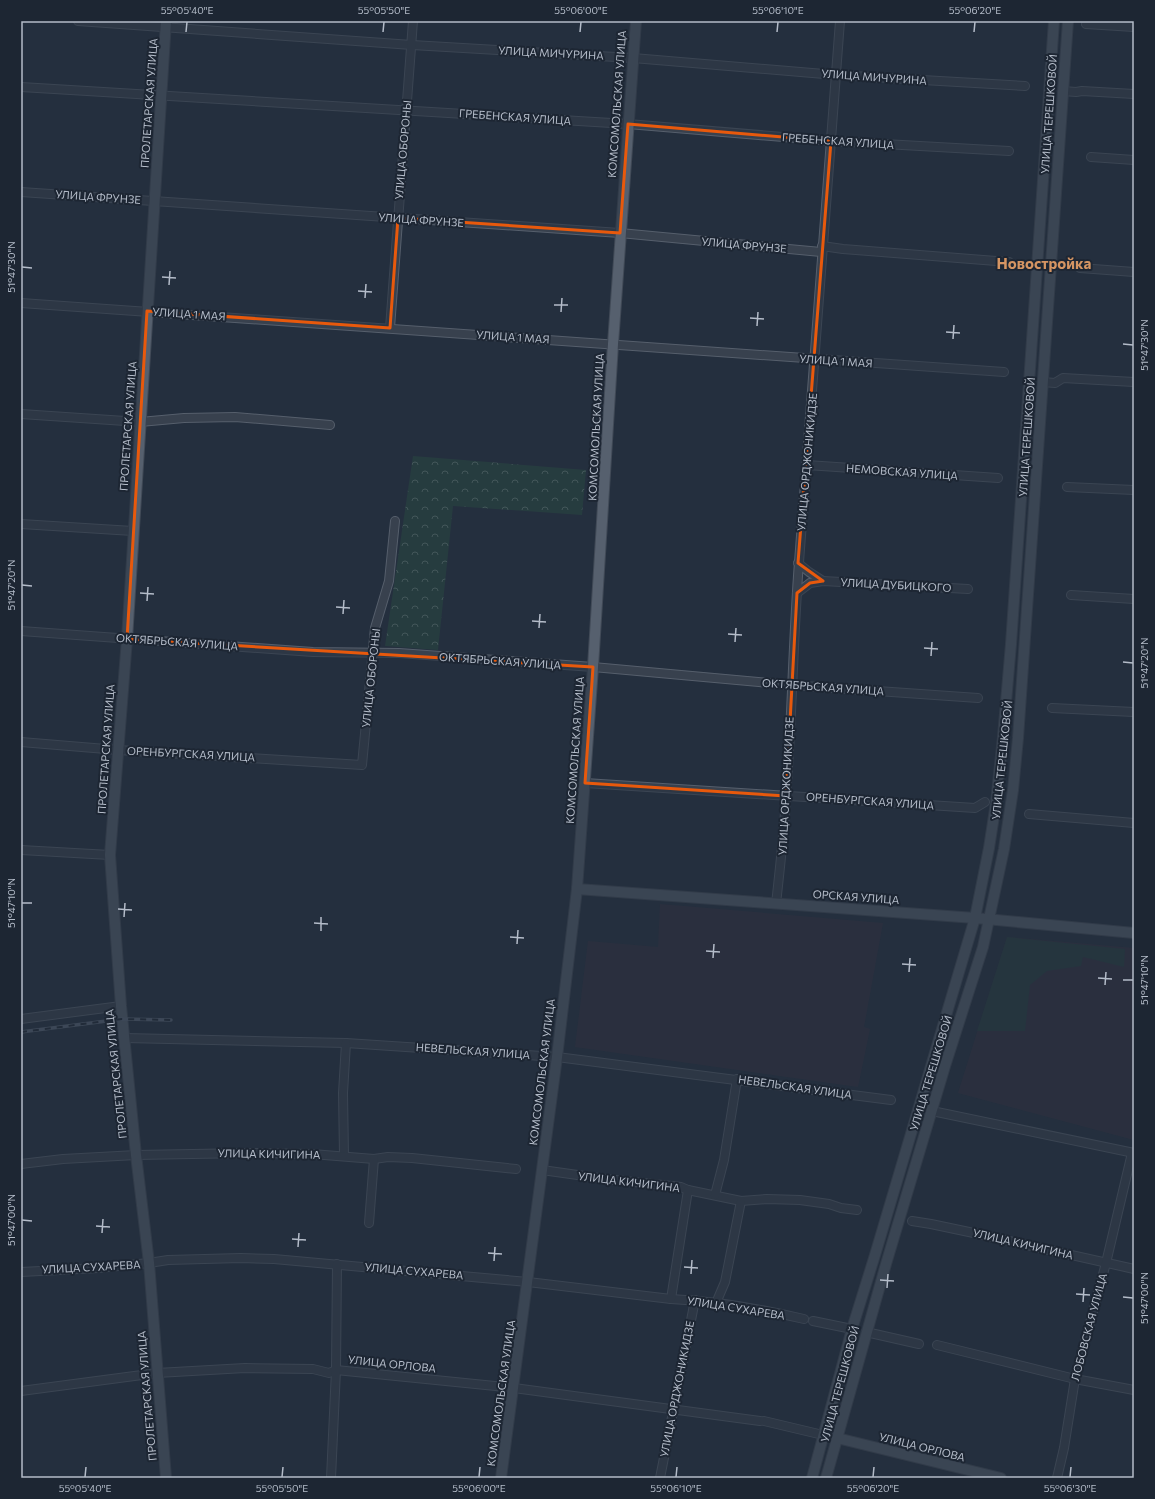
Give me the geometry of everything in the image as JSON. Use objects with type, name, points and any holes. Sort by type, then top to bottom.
[{"type":"main road","name":"КОМСОМОЛЬСКАЯ УЛИЦА","points":[[501,1478],[528,1282],[577,889],[593,667],[612,344],[636,21]]},
{"type":"main road","name":"УЛИЦА ТЕРЕШКОВОЙ","points":[[812,1478],[852,1329],[975,918],[989,848],[1004,738],[1054,21]]},
{"type":"main road","name":"УЛИЦА ТЕРЕШКОВОЙ","points":[[826,1478],[866,1332],[983,947],[1004,849],[1013,790],[1018,738],[1068,21]]},
{"type":"main road","name":"ПРОЛЕТАРСКАЯ УЛИЦА","points":[[166,24],[127,638],[110,855],[121,1006],[136,1155],[149,1263],[166,1478]]},
{"type":"main road","name":"ОРСКАЯ УЛИЦА","points":[[577,889],[990,919],[1134,933]]},
{"type":"main road","name":"УЛИЦА ОРЛОВА","points":[[837,1438],[1001,1478]]},
{"type":"street","name":"УЛИЦА МИЧУРИНА","points":[[78,21],[166,24],[412,46],[633,58],[836,75],[1025,86]]},
{"type":"street","name":"УЛИЦА ОБОРОНЫ","points":[[390,328],[413,21]]},
{"type":"street","name":"УЛИЦА ОРДЖОНИКИДЗЕ","points":[[776,904],[786,796],[798,564],[807,465],[840,21]]},
{"type":"street","points":[[1086,24],[1134,27]]},
{"type":"street","name":"ГРЕБЕНСКАЯ УЛИЦА","points":[[21,87],[628,124],[831,141],[1009,151]]},
{"type":"street","points":[[1063,92],[1082,91],[1134,94]]},
{"type":"street","points":[[1091,157],[1134,160]]},
{"type":"street","name":"УЛИЦА ФРУНЗЕ","points":[[21,192],[620,233],[1009,262]]},
{"type":"street","points":[[1080,268],[1134,272]]},
{"type":"street","name":"УЛИЦА 1 МАЯ","points":[[21,303],[390,328],[815,360],[1004,372]]},
{"type":"street","points":[[1042,382],[1055,383],[1063,378],[1134,382]]},
{"type":"street","points":[[21,414],[140,422],[184,418],[235,417],[330,425]]},
{"type":"street","name":"НЕМОВСКАЯ УЛИЦА","points":[[807,465],[998,478]]},
{"type":"street","points":[[1067,487],[1134,490]]},
{"type":"street","name":"УЛИЦА ОБОРОНЫ","points":[[362,765],[375,628],[389,581],[395,521]]},
{"type":"street","points":[[21,524],[133,531]]},
{"type":"street","name":"УЛИЦА ДУБИЦКОГО","points":[[798,564],[823,580]]},
{"type":"street","name":"УЛИЦА ДУБИЦКОГО","points":[[797,592],[810,583],[823,580],[968,589]]},
{"type":"street","points":[[1071,595],[1134,599]]},
{"type":"street","name":"ОКТЯБРЬСКАЯ УЛИЦА","points":[[21,631],[312,652],[399,653],[593,667],[791,685],[978,698]]},
{"type":"street","points":[[1052,708],[1134,712]]},
{"type":"street","name":"ОРЕНБУРГСКАЯ УЛИЦА","points":[[21,742],[118,750],[362,765]]},
{"type":"street","name":"ОРЕНБУРГСКАЯ УЛИЦА","points":[[585,783],[975,808],[985,802]]},
{"type":"street","points":[[1029,814],[1134,823]]},
{"type":"street","points":[[21,850],[110,855]]},
{"type":"street","points":[[21,1019],[121,1006]]},
{"type":"street","name":"НЕВЕЛЬСКАЯ УЛИЦА","points":[[125,1038],[346,1043],[557,1057],[891,1100]]},
{"type":"street","points":[[344,1156],[342,1093],[346,1043]]},
{"type":"street","points":[[715,1195],[724,1160],[737,1079]]},
{"type":"street","points":[[932,1111],[1133,1153]]},
{"type":"street","name":"УЛИЦА КИЧИГИНА","points":[[21,1164],[63,1159],[136,1155],[249,1153],[312,1154],[374,1159],[388,1157],[412,1158],[516,1169]]},
{"type":"street","name":"ЛОБОВСКАЯ УЛИЦА","points":[[1057,1478],[1064,1448],[1075,1379],[1133,1153]]},
{"type":"street","points":[[369,1223],[374,1159]]},
{"type":"street","name":"УЛИЦА КИЧИГИНА","points":[[542,1170],[606,1179],[672,1185],[688,1190],[741,1201],[767,1199],[800,1200],[857,1210]]},
{"type":"street","points":[[671,1299],[688,1190]]},
{"type":"street","points":[[716,1303],[725,1282],[741,1201]]},
{"type":"street","name":"УЛИЦА КИЧИГИНА","points":[[912,1221],[969,1232],[1134,1269]]},
{"type":"street","name":"УЛИЦА СУХАРЕВА","points":[[21,1272],[149,1263],[168,1260],[241,1258],[337,1264],[528,1282],[671,1299],[695,1300],[761,1310],[852,1329]]},
{"type":"street","points":[[331,1478],[336,1370],[337,1264]]},
{"type":"street","name":"УЛИЦА ОРДЖОНИКИДЗЕ","points":[[660,1478],[695,1300]]},
{"type":"street","points":[[866,1332],[919,1344]]},
{"type":"street","points":[[937,1345],[1075,1379],[1134,1390]]},
{"type":"street","name":"УЛИЦА ОРЛОВА","points":[[21,1391],[158,1373],[245,1368],[313,1369],[328,1373],[336,1370],[514,1388],[673,1409],[762,1421],[823,1435]]},
{"type":"highlighted area","points":[[628,124],[831,141],[798,563],[823,581],[810,583],[797,593],[786,796],[585,783],[593,667],[127,639],[147,311],[390,328],[398,218],[620,233]]},
{"type":"shaded area","points":[[660,904],[883,923],[864,1027],[870,1029],[858,1087],[575,1047],[588,941],[658,947]]},
{"type":"shaded area","points":[[1007,937],[1134,948],[1134,1140],[958,1093]]},
{"type":"green space","points":[[413,456],[586,470],[582,515],[453,506],[438,650],[385,646]]},
{"type":"green space","points":[[1007,937],[1125,949],[1124,967],[1083,957],[1081,966],[1047,971],[1030,985],[1025,1031],[977,1031]]},
{"type":"railway","points":[[21,1032],[122,1019],[171,1020]]},
{"type":"district","name":"Новостройка","points":[[1044,264]]}]
